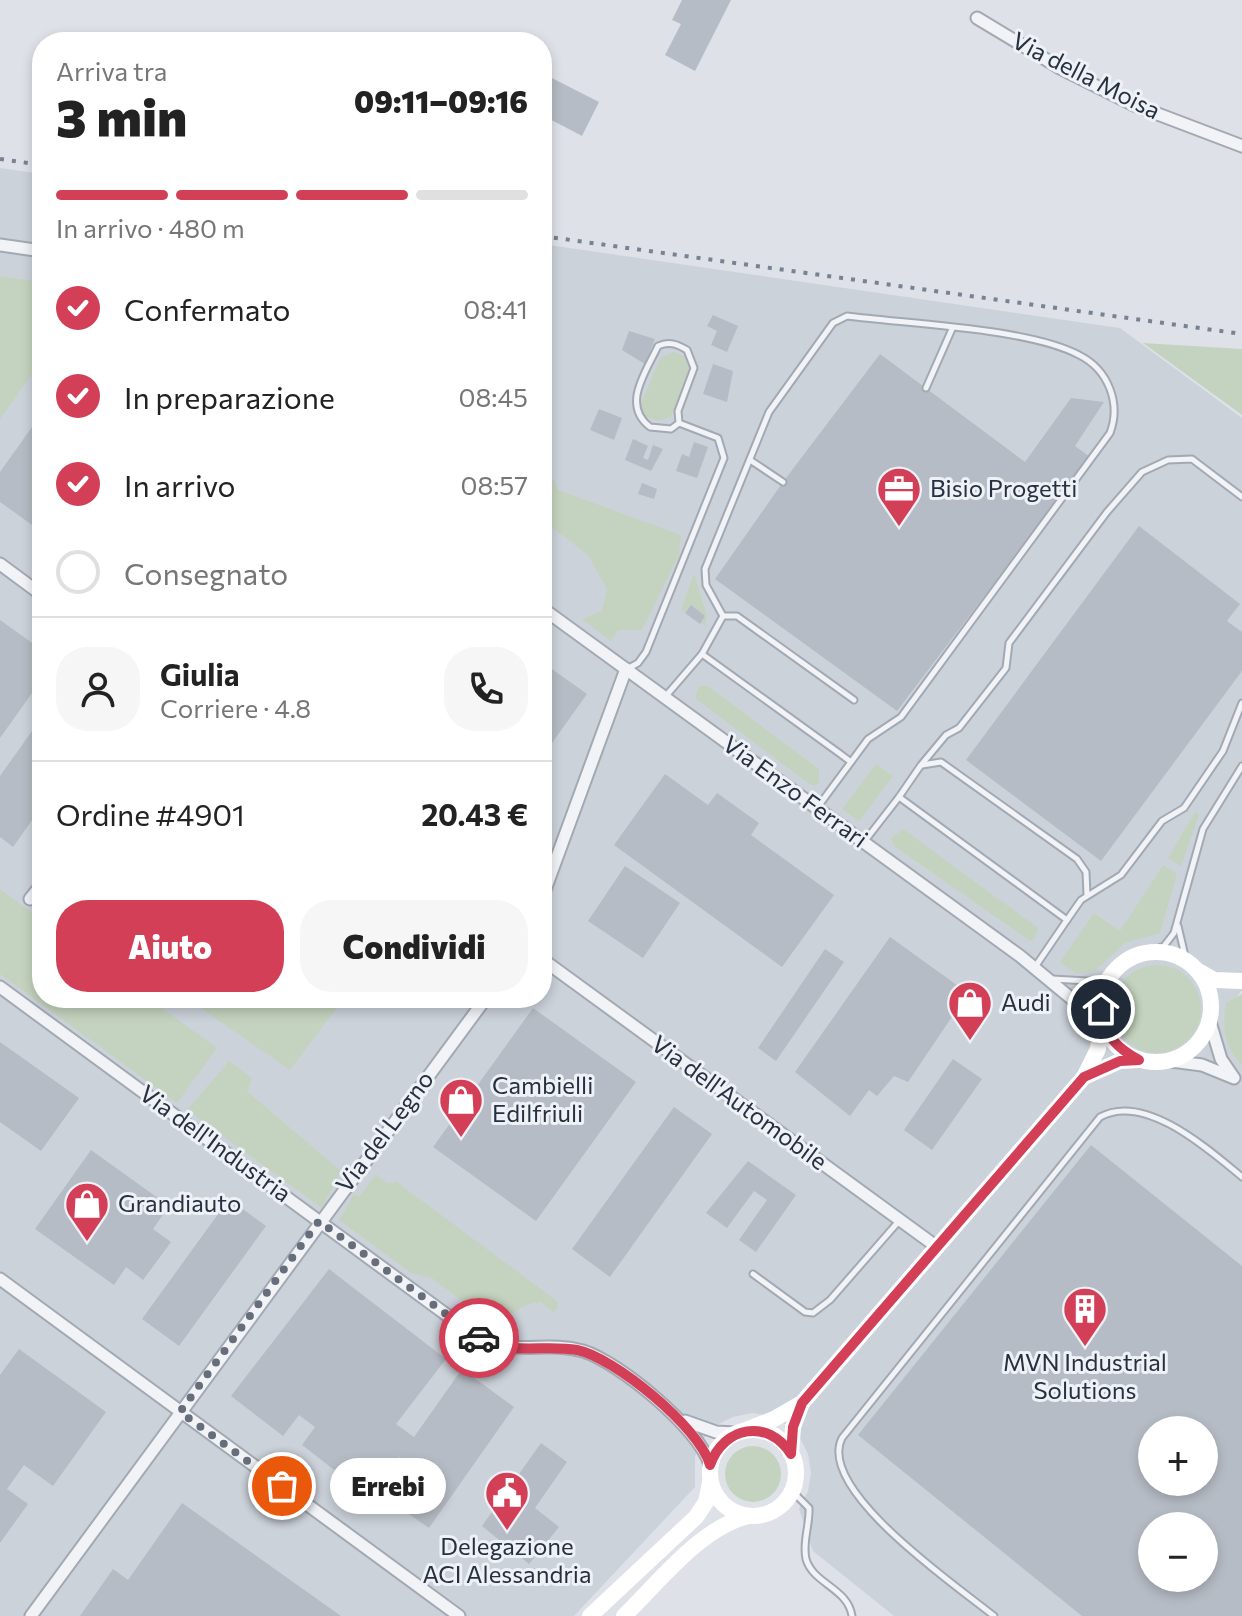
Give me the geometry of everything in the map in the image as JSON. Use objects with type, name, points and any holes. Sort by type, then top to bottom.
[{"type":"street","name":"Via della Moisa","points":[[977,18],[1060,68],[1134,105],[1242,146]]},
{"type":"street","points":[[0,245],[32,250]]},
{"type":"street","points":[[0,564],[32,588]]},
{"type":"street","name":"Via Enzo Ferrari","points":[[552,615],[1035,968],[1101,1023]]},
{"type":"street","points":[[552,871],[626,669]]},
{"type":"street","points":[[791,1454],[793,1427],[802,1403],[1084,1077],[1098,1049],[1106,982],[1125,961],[1152,951],[1170,953],[1186,960],[1214,980],[1242,981]]},
{"type":"street","name":"Via dell'Automobile","points":[[552,966],[937,1247]]},
{"type":"street","points":[[1200,972],[1207,984],[1221,1059],[1238,1082]]},
{"type":"street","points":[[1171,1061],[1195,1047],[1221,995],[1242,981]]},
{"type":"street","name":"Via dell'Industria","points":[[0,987],[491,1345],[508,1349],[566,1348],[585,1352],[607,1363],[681,1419],[704,1448],[710,1473]]},
{"type":"street","name":"Via del Legno","points":[[31,1616],[479,1008]]},
{"type":"street","points":[[1101,1023],[1115,1044],[1139,1060]]},
{"type":"street","points":[[1084,1077],[1120,1061],[1171,1061],[1202,1065],[1238,1082]]},
{"type":"street","points":[[0,1279],[459,1616]]},
{"type":"street","points":[[590,1616],[696,1517],[706,1502],[710,1473],[723,1441],[802,1403]]},
{"type":"street","name":"Via dell'Industria","points":[[681,1419],[716,1432],[740,1432]]},
{"type":"street","points":[[624,1616],[710,1533],[730,1520],[769,1512],[792,1491],[796,1472],[785,1445],[767,1432],[740,1432]]},
{"type":"street","points":[[710,1473],[724,1505],[749,1516]]},
{"type":"lane","points":[[723,616],[706,585],[705,569],[769,412],[833,323],[847,316],[1021,338],[1080,355],[1096,368],[1109,386],[1116,406],[1115,419],[1095,456],[901,717],[868,739],[817,808]]},
{"type":"lane","points":[[926,388],[952,329]]},
{"type":"lane","points":[[663,344],[687,350],[694,368],[678,411],[679,423],[671,429],[650,427],[636,411],[635,398],[658,346],[663,344]]},
{"type":"lane","points":[[626,669],[638,663],[646,652],[724,458],[718,438],[679,423]]},
{"type":"lane","points":[[864,842],[921,765],[946,735],[959,728],[1006,668],[1009,643],[1107,512],[1142,472],[1168,460],[1192,459],[1242,497]]},
{"type":"lane","points":[[750,460],[783,482]]},
{"type":"lane","points":[[665,697],[702,654],[723,616]]},
{"type":"lane","points":[[723,616],[737,616],[854,700]]},
{"type":"lane","points":[[702,654],[851,762]]},
{"type":"lane","points":[[1035,968],[1087,896],[1116,880],[1162,821],[1184,808],[1229,739],[1242,703]]},
{"type":"lane","points":[[921,765],[941,762],[1077,859],[1086,872],[1087,896]]},
{"type":"lane","points":[[1152,951],[1169,941],[1178,920],[1203,829],[1242,766]]},
{"type":"lane","points":[[899,797],[1067,920]]},
{"type":"lane","points":[[1178,920],[1186,960]]},
{"type":"lane","points":[[1047,978],[1074,983],[1106,982]]},
{"type":"lane","points":[[994,1616],[881,1524],[842,1474],[837,1454],[842,1438],[1100,1117],[1129,1111],[1180,1129],[1242,1177]]},
{"type":"lane","points":[[753,1274],[805,1312],[813,1313],[830,1300],[899,1220]]},
{"type":"lane","points":[[792,1491],[809,1508],[806,1560],[846,1599],[852,1616]]},
{"type":"shaded area","points":[[0,168],[32,173],[32,1008],[552,1008],[552,245],[1120,328],[1242,418],[1242,990],[1236,998],[1242,1058],[1242,1616],[894,1616],[813,1551],[799,1509],[808,1491],[811,1473],[808,1454],[800,1438],[787,1425],[770,1416],[752,1413],[717,1425],[704,1438],[695,1457],[695,1487],[574,1616],[0,1616]]},
{"type":"green space","points":[[0,276],[32,281],[32,374],[0,419]]},
{"type":"green space","points":[[1143,343],[1242,349],[1242,415]]},
{"type":"green space","points":[[673,352],[684,356],[689,368],[671,417],[659,421],[642,416],[641,404],[660,358]]},
{"type":"green space","points":[[552,480],[558,490],[681,535],[679,555],[642,630],[618,630],[611,641],[582,619],[602,611],[607,589],[588,555],[552,528]]},
{"type":"green space","points":[[694,573],[707,616],[705,626],[701,623],[705,616],[691,605],[685,612],[681,610]]},
{"type":"green space","points":[[699,686],[708,686],[819,769],[819,782],[815,786],[808,783],[695,698]]},
{"type":"green space","points":[[876,764],[893,776],[859,821],[842,809]]},
{"type":"green space","points":[[1195,812],[1199,815],[1181,866],[1168,858]]},
{"type":"green space","points":[[903,829],[1038,928],[1035,938],[1030,941],[894,846],[891,838]]},
{"type":"green space","points":[[1163,865],[1177,874],[1160,933],[1125,943],[1095,971],[1077,974],[1060,962],[1094,913],[1120,931]]},
{"type":"green space","points":[[0,889],[32,913],[32,997],[0,974]]},
{"type":"green space","points":[[1157,965],[1174,968],[1188,978],[1198,992],[1201,1009],[1198,1026],[1188,1040],[1174,1050],[1157,1053],[1140,1050],[1126,1040],[1116,1026],[1113,1009],[1116,992],[1126,978],[1140,968]]},
{"type":"green space","points":[[1242,994],[1242,1065],[1228,1044],[1224,1021],[1226,1003]]},
{"type":"green space","points":[[47,1008],[162,1008],[217,1048],[177,1103]]},
{"type":"green space","points":[[200,1008],[336,1008],[290,1070]]},
{"type":"green space","points":[[229,1061],[252,1078],[247,1091],[341,1171],[322,1208],[187,1110]]},
{"type":"green space","points":[[376,1174],[387,1183],[397,1182],[558,1302],[557,1309],[553,1312],[541,1302],[522,1307],[500,1330],[432,1278],[411,1273],[339,1220],[354,1194],[359,1197]]},
{"type":"green space","points":[[753,1446],[773,1454],[781,1474],[773,1494],[753,1502],[733,1494],[725,1474],[733,1454]]},
{"type":"building","points":[[682,0],[731,0],[695,71],[665,55],[681,24],[672,20]]},
{"type":"building","points":[[552,78],[599,102],[582,136],[552,120]]},
{"type":"building","points":[[713,315],[738,326],[727,352],[711,345],[717,331],[707,326]]},
{"type":"building","points":[[629,331],[655,339],[645,364],[622,350]]},
{"type":"building","points":[[880,354],[1025,462],[1071,398],[1104,402],[1075,446],[1090,457],[897,711],[715,579],[783,482]]},
{"type":"building","points":[[713,364],[733,371],[727,402],[703,394]]},
{"type":"building","points":[[599,409],[622,418],[614,440],[590,430]]},
{"type":"building","points":[[32,427],[32,525],[0,502],[0,472]]},
{"type":"building","points":[[633,439],[648,446],[643,458],[648,460],[653,445],[663,449],[651,471],[625,460]]},
{"type":"building","points":[[694,442],[708,447],[697,478],[676,471],[682,454],[689,457]]},
{"type":"building","points":[[642,483],[657,489],[654,499],[638,494]]},
{"type":"building","points":[[1139,526],[1240,604],[1227,621],[1242,632],[1242,671],[1101,861],[966,760]]},
{"type":"building","points":[[691,605],[705,616],[700,624],[685,613]]},
{"type":"building","points":[[0,620],[32,643],[32,693],[0,738]]},
{"type":"building","points":[[552,669],[587,694],[552,743]]},
{"type":"building","points":[[32,731],[32,820],[13,847],[0,837],[0,776]]},
{"type":"building","points":[[665,774],[708,805],[717,793],[759,823],[751,835],[834,895],[782,967],[614,845]]},
{"type":"building","points":[[625,866],[680,903],[643,958],[588,921]]},
{"type":"building","points":[[890,937],[968,993],[908,1082],[894,1076],[877,1096],[869,1090],[850,1116],[795,1072]]},
{"type":"building","points":[[825,949],[844,962],[776,1061],[758,1048]]},
{"type":"building","points":[[533,1008],[636,1082],[536,1221],[433,1147]]},
{"type":"building","points":[[0,1042],[79,1098],[41,1151],[0,1122]]},
{"type":"building","points":[[953,1059],[982,1079],[932,1150],[904,1130]]},
{"type":"building","points":[[674,1107],[712,1134],[610,1277],[572,1249]]},
{"type":"building","name":"MVN Industrial Solutions","points":[[1091,1145],[1242,1266],[1242,1616],[1082,1616],[858,1435]]},
{"type":"building","points":[[91,1150],[169,1206],[153,1229],[171,1242],[143,1280],[126,1267],[114,1285],[35,1229]]},
{"type":"building","points":[[748,1161],[796,1195],[756,1252],[739,1240],[767,1200],[754,1191],[727,1228],[706,1213]]},
{"type":"building","points":[[229,1199],[266,1226],[179,1346],[142,1319]]},
{"type":"building","points":[[329,1269],[446,1359],[396,1424],[414,1437],[462,1369],[514,1407],[429,1528],[396,1505],[415,1478],[395,1464],[401,1454],[368,1496],[302,1445],[315,1427],[299,1415],[283,1436],[231,1396]]},
{"type":"building","points":[[19,1349],[106,1412],[53,1486],[24,1465],[7,1489],[28,1504],[0,1543],[0,1375]]},
{"type":"building","points":[[541,1443],[567,1462],[535,1508],[559,1527],[529,1564],[482,1526]]},
{"type":"building","points":[[182,1503],[341,1616],[80,1616],[113,1569],[128,1580]]},
{"type":"railway","points":[[0,159],[32,164]]},
{"type":"railway","points":[[552,237],[1242,334]]},
{"type":"way so far","points":[[282,1486],[180,1412],[319,1221],[479,1338]]},
{"type":"place","name":"Bisio Progetti","points":[[899,528]]},
{"type":"place","name":"Audi","points":[[970,1042]]},
{"type":"place","name":"Cambielli Edilfriuli","points":[[461,1139]]},
{"type":"place","name":"Grandiauto","points":[[87,1243]]},
{"type":"place","name":"MVN Industrial Solutions","points":[[1085,1348]]},
{"type":"place","name":"Errebi","points":[[282,1486]]},
{"type":"place","name":"Delegazione ACI Alessandria","points":[[507,1532]]},
{"type":"route","points":[[479,1338],[508,1349],[566,1348],[585,1352],[607,1363],[681,1419],[704,1448],[710,1465],[723,1441],[746,1430],[767,1432],[785,1445],[791,1454],[793,1427],[802,1403],[1084,1077],[1120,1061],[1139,1060],[1115,1044],[1101,1023],[1101,1009]]}]
